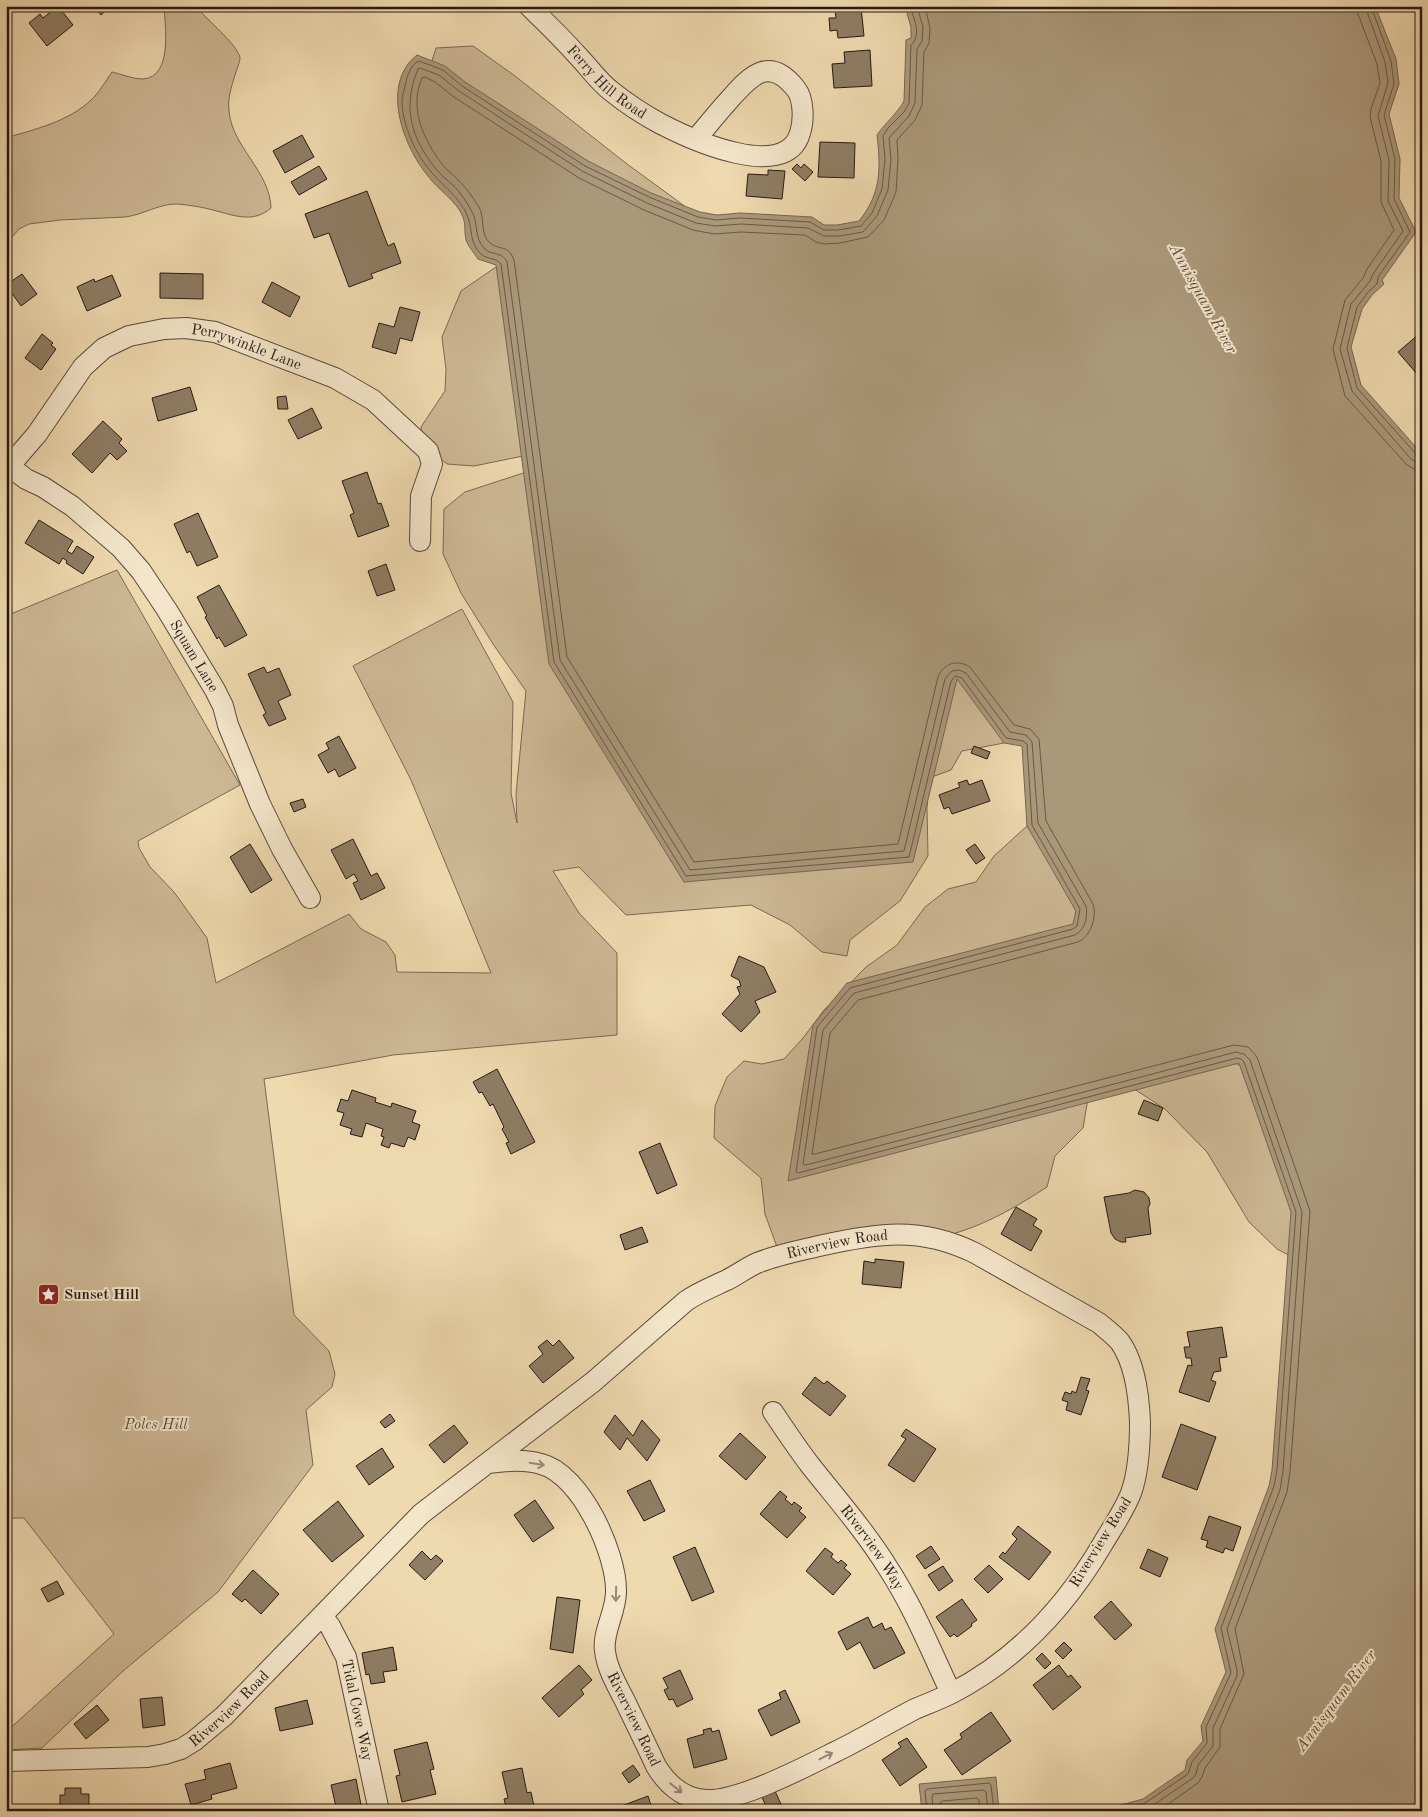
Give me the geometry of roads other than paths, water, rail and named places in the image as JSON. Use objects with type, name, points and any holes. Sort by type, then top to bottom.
[{"type":"street","name":"Ferry Hill Road","points":[[529,6],[556,32],[609,90],[660,124],[696,139],[723,150],[768,157],[785,152],[793,147],[801,129],[802,104],[798,92],[786,77],[773,72],[764,71],[752,76],[696,139]]},
{"type":"street","name":"Perrywinkle Lane","points":[[8,469],[37,434],[83,367],[104,348],[129,336],[164,329],[186,328],[216,332],[335,378],[352,387],[373,400],[428,451],[432,464],[421,496],[420,541]]},
{"type":"street","name":"Squam Lane","points":[[8,469],[43,487],[72,506],[120,548],[146,578],[215,690],[223,706],[233,738],[260,804],[282,849],[310,898]]},
{"type":"street","name":"Riverview Road","points":[[6,1761],[148,1757],[181,1749],[194,1741],[238,1703],[422,1514],[488,1463],[593,1382],[686,1301],[700,1291],[728,1280],[755,1264],[774,1257],[830,1243],[890,1234],[915,1235],[955,1243],[1099,1323],[1120,1342],[1133,1375],[1139,1403],[1139,1449],[1136,1474],[1131,1492],[1119,1517],[1089,1566],[1059,1608],[1038,1629],[1004,1660],[952,1694],[915,1710],[816,1762],[747,1792],[722,1800],[705,1800],[686,1796],[669,1783],[656,1766],[608,1665],[604,1650],[606,1631],[616,1605],[613,1561],[596,1522],[579,1495],[557,1471],[542,1464],[508,1460],[488,1463]]},
{"type":"street","name":"Riverview Way","points":[[773,1412],[809,1463],[866,1534],[889,1570],[918,1618],[952,1694]]},
{"type":"street","name":"Tidal Cove Way","points":[[322,1616],[330,1626],[346,1657],[379,1811]]},
{"type":"water","name":"Annisquam River","points":[[905,6],[1375,6],[1396,59],[1399,84],[1389,114],[1400,159],[1399,198],[1416,232],[1382,280],[1384,284],[1372,295],[1362,309],[1351,347],[1361,385],[1422,454],[1422,1811],[1099,1811],[1143,1799],[1185,1770],[1187,1760],[1203,1741],[1201,1726],[1226,1672],[1215,1629],[1269,1486],[1272,1470],[1291,1212],[1239,1063],[788,1181],[813,1025],[847,983],[1073,924],[1076,911],[1027,826],[1022,746],[1004,743],[957,679],[913,862],[684,882],[549,664],[496,265],[478,259],[466,240],[464,220],[460,211],[428,176],[411,149],[399,115],[398,98],[400,82],[406,67],[417,55],[445,66],[465,82],[588,161],[651,193],[700,212],[717,215],[740,213],[812,217],[824,225],[837,225],[859,221],[872,201],[879,170],[877,135],[904,101],[906,40],[911,38],[911,27]]},
{"type":"water","points":[[996,1777],[999,1811],[922,1811],[919,1784]]},
{"type":"place","name":"Sunset Hill","points":[[48,1294]]},
{"type":"park label","name":"Poles Hill","points":[[156,1424]]}]
